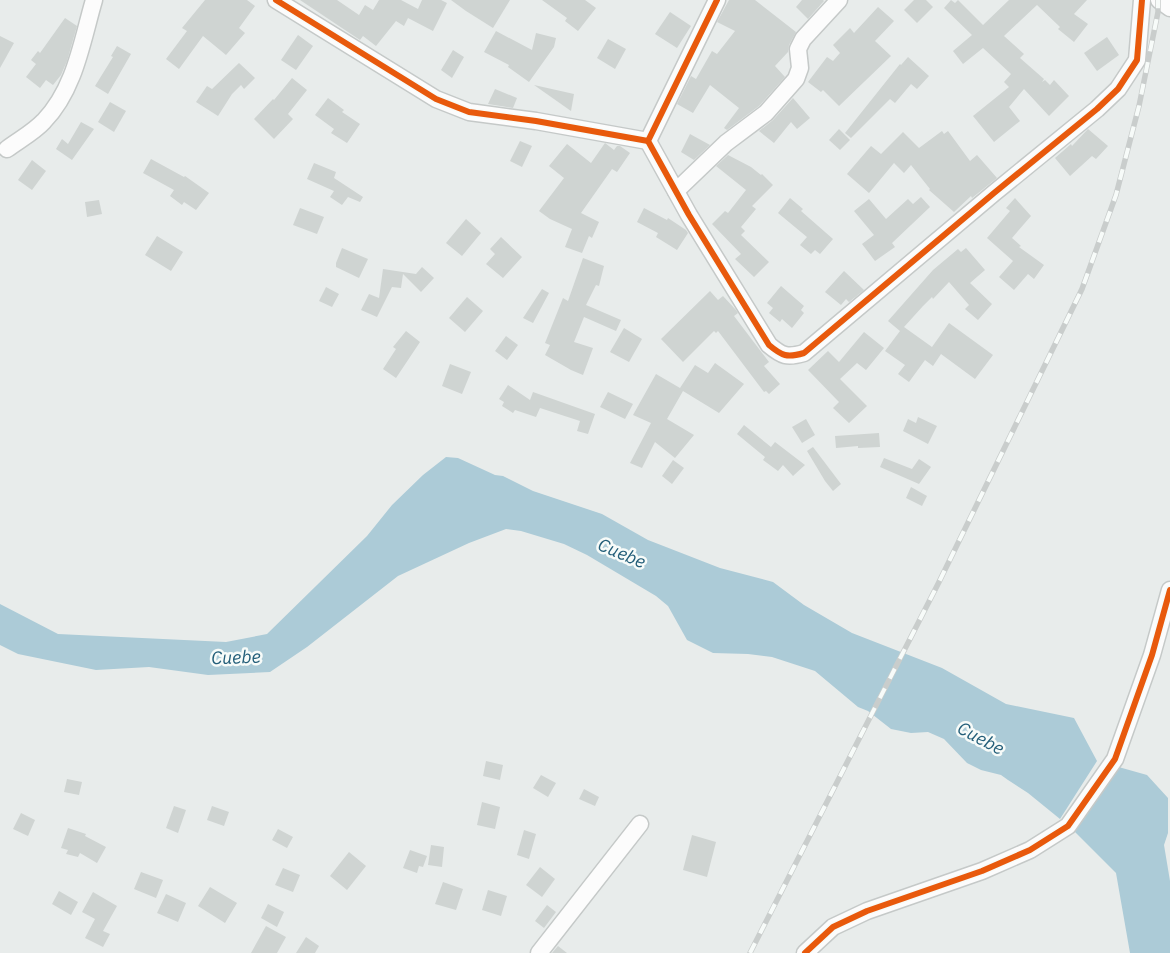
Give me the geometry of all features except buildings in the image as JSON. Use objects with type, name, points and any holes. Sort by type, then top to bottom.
[{"type":"street","points":[[7,149],[44,122],[62,99],[72,76],[94,0]]},
{"type":"street","points":[[276,0],[436,99],[470,112],[536,121],[648,141]]},
{"type":"street","points":[[648,141],[717,0]]},
{"type":"street","points":[[676,191],[726,143],[766,113],[796,79],[800,68],[798,49],[803,39],[839,0]]},
{"type":"street","points":[[648,141],[689,215],[768,345],[780,354],[791,356],[804,353],[1097,109],[1118,89],[1137,60],[1142,0]]},
{"type":"street","points":[[1159,0],[1170,8]]},
{"type":"street","points":[[805,953],[833,927],[866,911],[982,871],[1030,850],[1068,826],[1115,759],[1152,655],[1170,590]]},
{"type":"street","points":[[539,953],[640,824]]},
{"type":"water","name":"Cuebe","points":[[446,457],[458,458],[495,475],[503,476],[533,491],[602,514],[648,540],[720,568],[773,582],[804,605],[852,633],[942,668],[1006,704],[1074,718],[1097,761],[1060,819],[1028,793],[1001,775],[981,770],[967,763],[944,739],[928,732],[911,733],[891,729],[868,711],[858,707],[815,671],[772,657],[713,653],[687,640],[668,606],[656,596],[587,555],[564,544],[521,531],[506,529],[469,543],[398,576],[307,647],[270,672],[208,675],[149,667],[96,670],[18,654],[0,645],[0,604],[58,634],[226,642],[267,634],[367,536],[392,505],[423,475]]},
{"type":"water","points":[[1115,766],[1147,775],[1168,798],[1168,833],[1164,845],[1170,881],[1170,953],[1130,953],[1116,873],[1074,831]]},
{"type":"railway","points":[[750,953],[939,582],[1082,289],[1116,195],[1139,106],[1158,12],[1158,0]]},
{"type":"cycle path","points":[[276,0],[436,99],[469,112],[536,121],[648,141]]},
{"type":"cycle path","points":[[717,0],[648,141],[689,215],[769,345],[781,354],[789,356],[804,353],[1097,109],[1118,89],[1137,60],[1142,0]]},
{"type":"cycle path","points":[[805,953],[833,927],[867,911],[982,871],[1030,850],[1068,826],[1115,759],[1152,655],[1170,590]]}]
